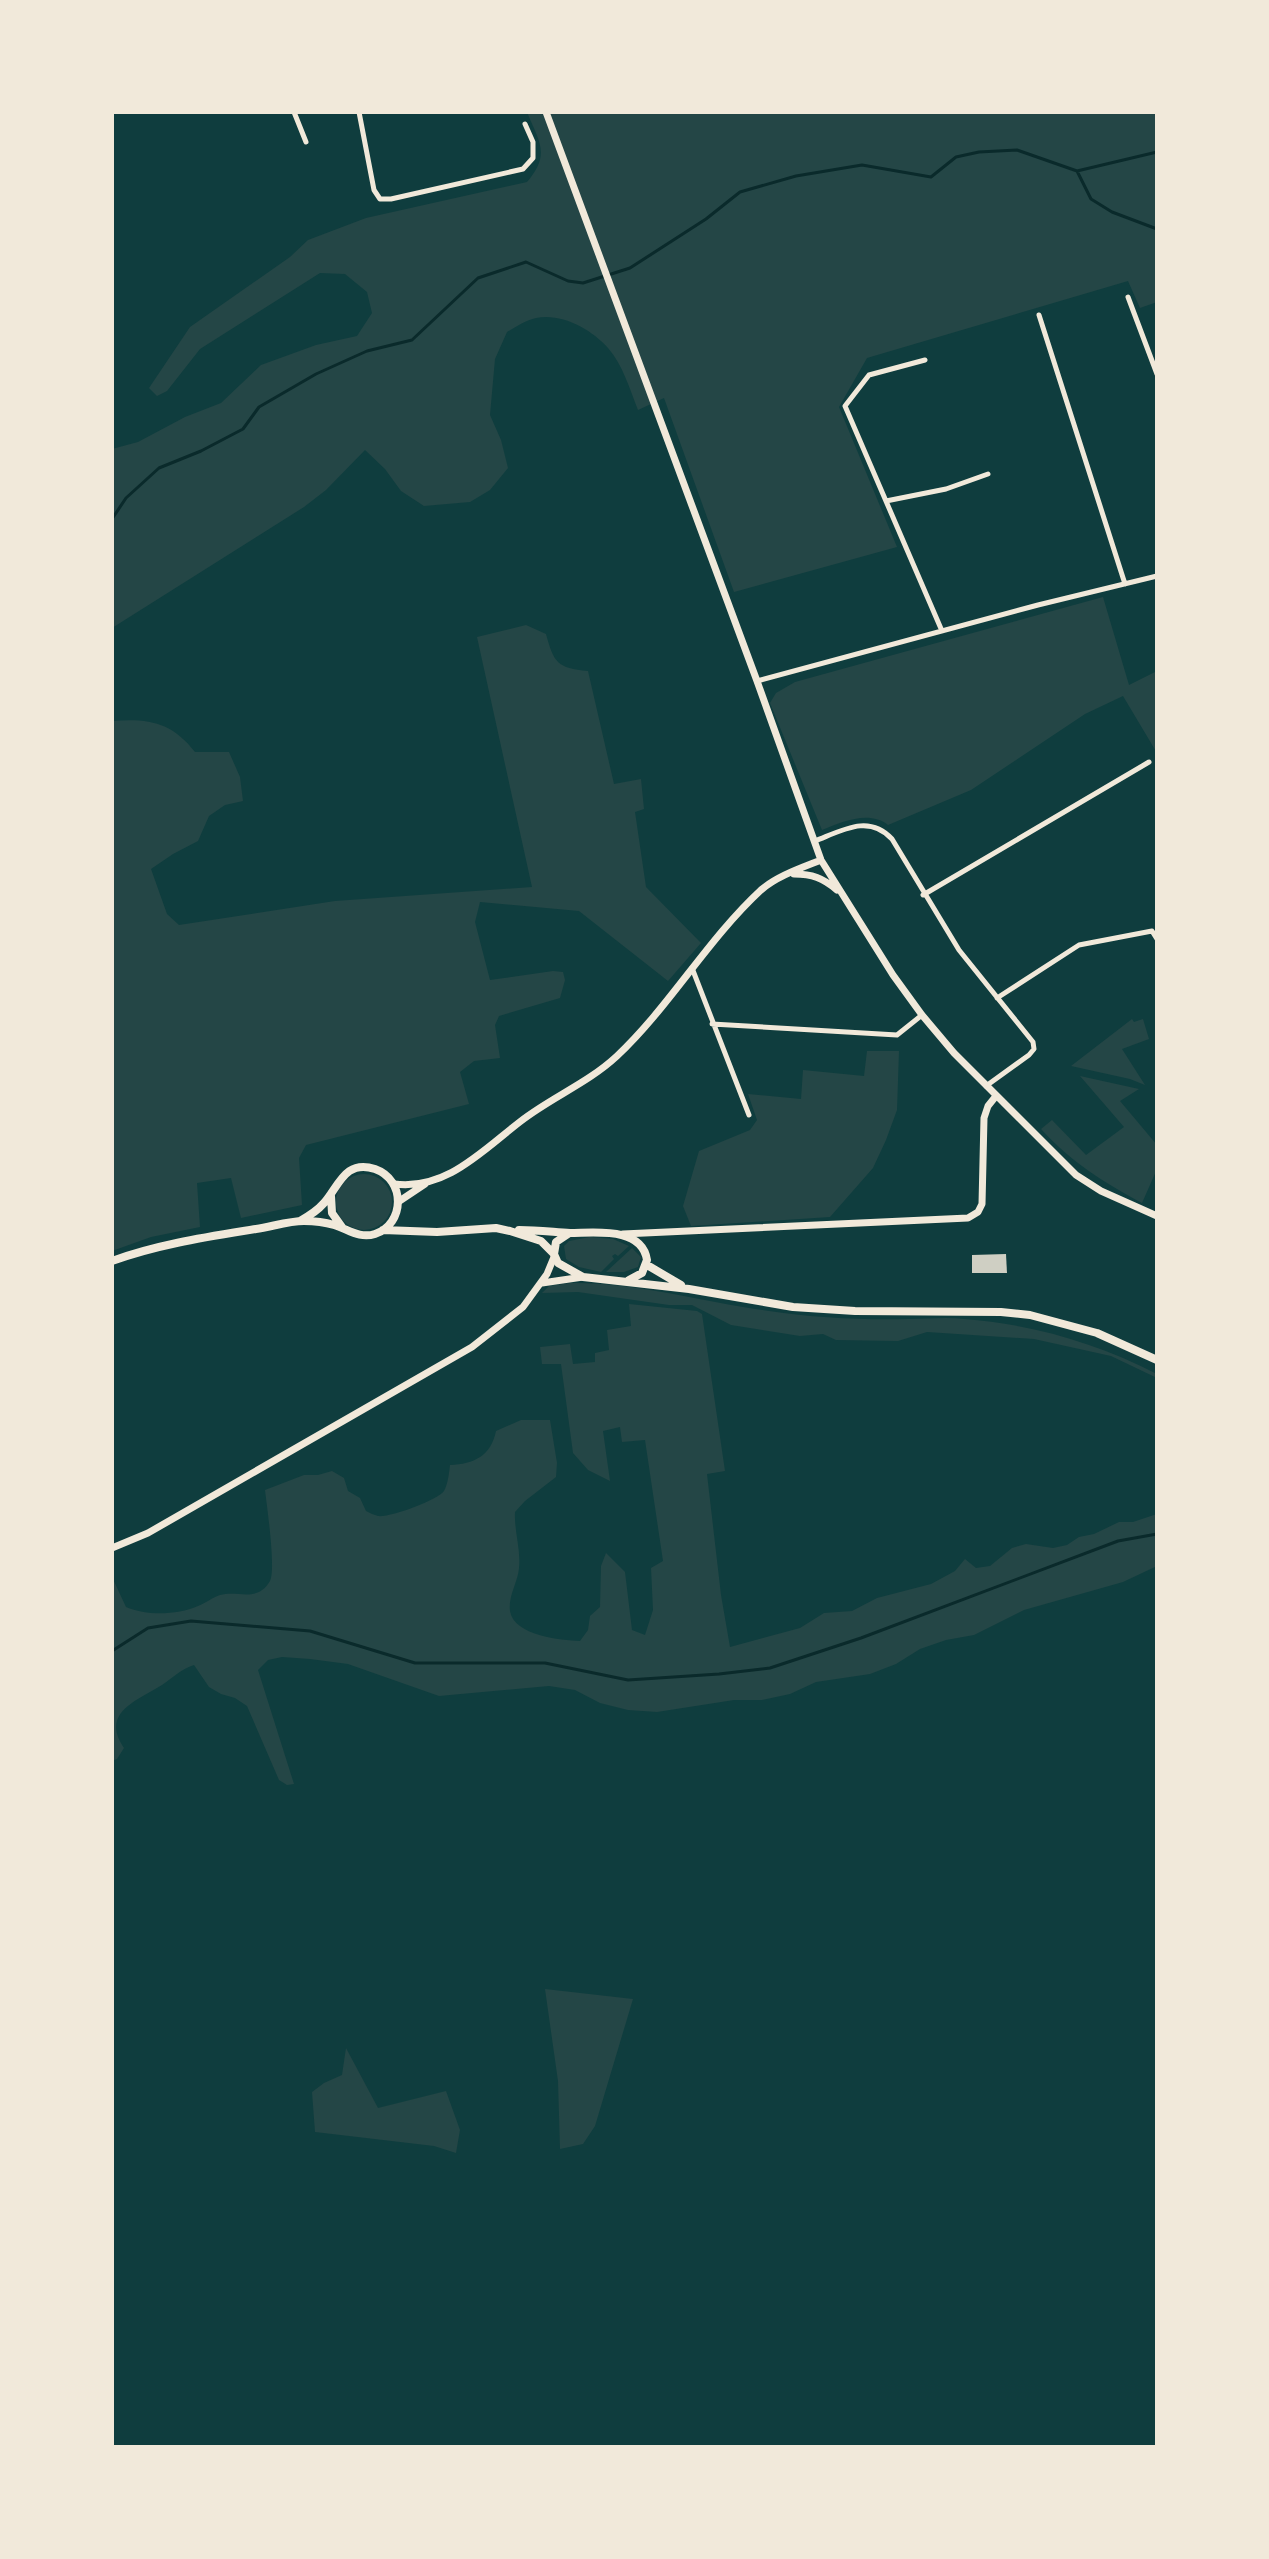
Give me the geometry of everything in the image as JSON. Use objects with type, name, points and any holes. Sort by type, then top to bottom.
[{"type":"main road","points":[[300,1221],[316,1212],[345,1174],[366,1168],[387,1176],[394,1184],[402,1218],[417,1229]]},
{"type":"main road","points":[[332,1191],[332,1213],[344,1228]]},
{"type":"main road","points":[[383,1230],[395,1217],[398,1204]]},
{"type":"main road","points":[[112,1261],[185,1240],[300,1221],[322,1222],[356,1235],[368,1236],[383,1230],[437,1232],[496,1228],[541,1241],[565,1270],[583,1277],[628,1280],[793,1307],[1030,1315],[1097,1333],[1157,1360]]},
{"type":"main road","points":[[510,1231],[618,1234],[636,1242],[646,1253],[647,1265],[642,1273],[628,1280]]},
{"type":"main road","points":[[554,1255],[556,1242],[563,1235],[573,1233]]},
{"type":"main road","points":[[647,1265],[689,1289]]},
{"type":"street","points":[[294,112],[306,142]]},
{"type":"street","points":[[359,112],[374,190],[380,199],[523,169],[533,158],[533,142],[525,124]]},
{"type":"street","points":[[546,112],[821,860],[893,975],[922,1015],[986,1086],[1076,1175],[1101,1191],[1157,1216]]},
{"type":"street","points":[[1128,297],[1157,374]]},
{"type":"street","points":[[1039,315],[1125,584]]},
{"type":"street","points":[[925,360],[869,375],[845,406],[942,631]]},
{"type":"street","points":[[886,501],[946,489],[988,474]]},
{"type":"street","points":[[757,681],[1157,576]]},
{"type":"street","points":[[923,895],[1149,762]]},
{"type":"street","points":[[815,841],[872,824],[882,828],[892,839],[923,895],[968,963],[1033,1042],[1034,1049],[986,1086]]},
{"type":"street","points":[[394,1184],[407,1186],[444,1178],[465,1166],[524,1118],[596,1075],[640,1031],[692,967],[763,889],[821,860]]},
{"type":"street","points":[[788,874],[809,874],[825,880],[844,896]]},
{"type":"street","points":[[997,998],[1079,945],[1152,931],[1157,939]]},
{"type":"street","points":[[692,967],[749,1115]]},
{"type":"street","points":[[712,1024],[897,1035],[922,1015]]},
{"type":"street","points":[[618,1234],[968,1218],[978,1212],[982,1204],[984,1118],[996,1096]]},
{"type":"street","points":[[398,1204],[427,1182]]},
{"type":"street","points":[[646,1253],[653,1237],[660,1233]]},
{"type":"street","points":[[112,1548],[148,1533],[472,1347],[523,1307],[542,1283],[554,1255]]},
{"type":"street","points":[[542,1283],[583,1277]]},
{"type":"shaded area","points":[[527,112],[1157,112],[1157,302],[1140,308],[1128,281],[867,358],[839,407],[897,547],[734,592],[664,398],[638,410],[618,362],[601,341],[566,320],[546,317],[532,319],[507,332],[495,359],[490,415],[508,468],[490,490],[470,502],[424,506],[401,491],[385,469],[365,450],[326,490],[304,507],[112,628],[112,449],[138,442],[185,417],[221,403],[261,365],[316,345],[357,336],[372,313],[367,292],[345,274],[320,273],[200,349],[167,391],[157,396],[149,388],[190,327],[290,257],[308,240],[366,218],[527,182],[541,155],[539,140]]},
{"type":"shaded area","points":[[1103,597],[1129,685],[1157,671],[1157,753],[1123,696],[1085,714],[971,790],[888,825],[864,818],[822,830],[770,703],[776,693],[795,682]]},
{"type":"shaded area","points":[[526,625],[546,634],[555,658],[563,666],[588,671],[614,784],[641,779],[644,809],[635,812],[646,887],[701,943],[668,981],[579,911],[480,902],[475,922],[490,980],[553,971],[563,972],[565,980],[560,998],[499,1016],[495,1025],[500,1058],[474,1061],[460,1072],[469,1104],[306,1145],[299,1158],[302,1205],[241,1218],[231,1178],[197,1183],[200,1227],[151,1237],[112,1251],[112,721],[137,720],[158,724],[177,734],[195,752],[229,752],[240,777],[243,801],[225,805],[209,816],[198,841],[151,869],[167,914],[179,925],[335,901],[532,887],[477,637]]},
{"type":"shaded area","points":[[1132,1019],[1134,1022],[1143,1019],[1149,1039],[1122,1049],[1145,1085],[1071,1066]]},
{"type":"shaded area","points":[[867,1051],[899,1051],[897,1110],[873,1168],[830,1217],[691,1226],[683,1206],[699,1151],[750,1130],[757,1120],[748,1094],[801,1099],[803,1070],[864,1076]]},
{"type":"shaded area","points":[[1080,1076],[1139,1089],[1120,1101],[1157,1145],[1157,1169],[1142,1203],[1088,1170],[1041,1129],[1052,1120],[1086,1155],[1124,1127]]},
{"type":"shaded area","points":[[364,1174],[384,1182],[392,1202],[384,1222],[364,1230],[344,1222],[336,1202],[344,1182]]},
{"type":"shaded area","points":[[590,1237],[613,1239],[629,1246],[618,1256],[612,1256],[614,1259],[601,1272],[579,1267],[566,1259],[564,1246],[569,1241]]},
{"type":"shaded area","points":[[632,1248],[641,1257],[638,1267],[624,1272],[606,1272]]},
{"type":"shaded area","points":[[570,1283],[645,1289],[804,1315],[874,1319],[957,1318],[1014,1325],[1087,1344],[1157,1374],[1157,1378],[1111,1356],[1034,1339],[927,1332],[898,1341],[836,1340],[823,1334],[800,1336],[731,1325],[692,1305],[669,1305],[578,1292],[542,1293],[549,1286]]},
{"type":"shaded area","points":[[629,1304],[702,1314],[725,1471],[707,1474],[730,1647],[800,1628],[824,1613],[852,1611],[877,1598],[931,1584],[955,1571],[965,1559],[976,1568],[990,1566],[1012,1548],[1026,1544],[1053,1548],[1067,1545],[1079,1537],[1094,1534],[1119,1522],[1133,1522],[1157,1514],[1157,1566],[1123,1582],[1024,1610],[974,1635],[920,1649],[896,1664],[870,1674],[816,1682],[790,1694],[762,1700],[734,1700],[657,1712],[628,1710],[600,1703],[575,1690],[549,1686],[439,1696],[348,1664],[282,1657],[268,1660],[258,1670],[294,1784],[287,1785],[279,1780],[247,1706],[209,1687],[194,1665],[124,1709],[116,1726],[124,1748],[112,1761],[112,1577],[126,1607],[152,1613],[190,1609],[220,1595],[259,1592],[265,1588],[272,1574],[265,1490],[304,1475],[332,1471],[344,1478],[348,1491],[360,1498],[366,1511],[378,1516],[392,1514],[440,1495],[446,1485],[450,1465],[467,1463],[480,1457],[490,1447],[496,1431],[521,1420],[550,1420],[557,1463],[556,1477],[515,1512],[519,1561],[510,1605],[513,1619],[539,1635],[580,1641],[588,1630],[590,1616],[600,1607],[601,1566],[606,1553],[625,1572],[632,1630],[645,1635],[653,1610],[651,1568],[663,1561],[645,1440],[622,1442],[620,1427],[603,1431],[610,1481],[588,1470],[573,1453],[561,1364],[542,1364],[540,1347],[570,1344],[573,1364],[595,1362],[595,1353],[609,1350],[607,1330],[631,1326]]},
{"type":"shaded area","points":[[545,1989],[633,1999],[595,2126],[583,2144],[560,2149],[558,2081]]},
{"type":"shaded area","points":[[346,2048],[378,2108],[446,2091],[460,2130],[456,2153],[434,2146],[315,2132],[312,2092],[342,2075]]},
{"type":"building","points":[[1006,1254],[1007,1273],[972,1273],[972,1255]]},
{"type":"waterway","points":[[112,519],[126,498],[159,468],[243,429],[259,407],[316,374],[367,351],[412,340],[478,278],[526,262],[568,281],[583,283],[630,268],[706,219],[740,192],[796,176],[862,165],[931,177],[956,157],[1017,150],[1077,171],[1157,152]]},
{"type":"waterway","points":[[1077,171],[1091,199],[1112,212],[1157,229]]},
{"type":"waterway","points":[[112,1651],[148,1628],[191,1621],[310,1631],[415,1663],[545,1663],[628,1680],[719,1674],[770,1668],[861,1638],[1118,1541],[1157,1534]]}]
